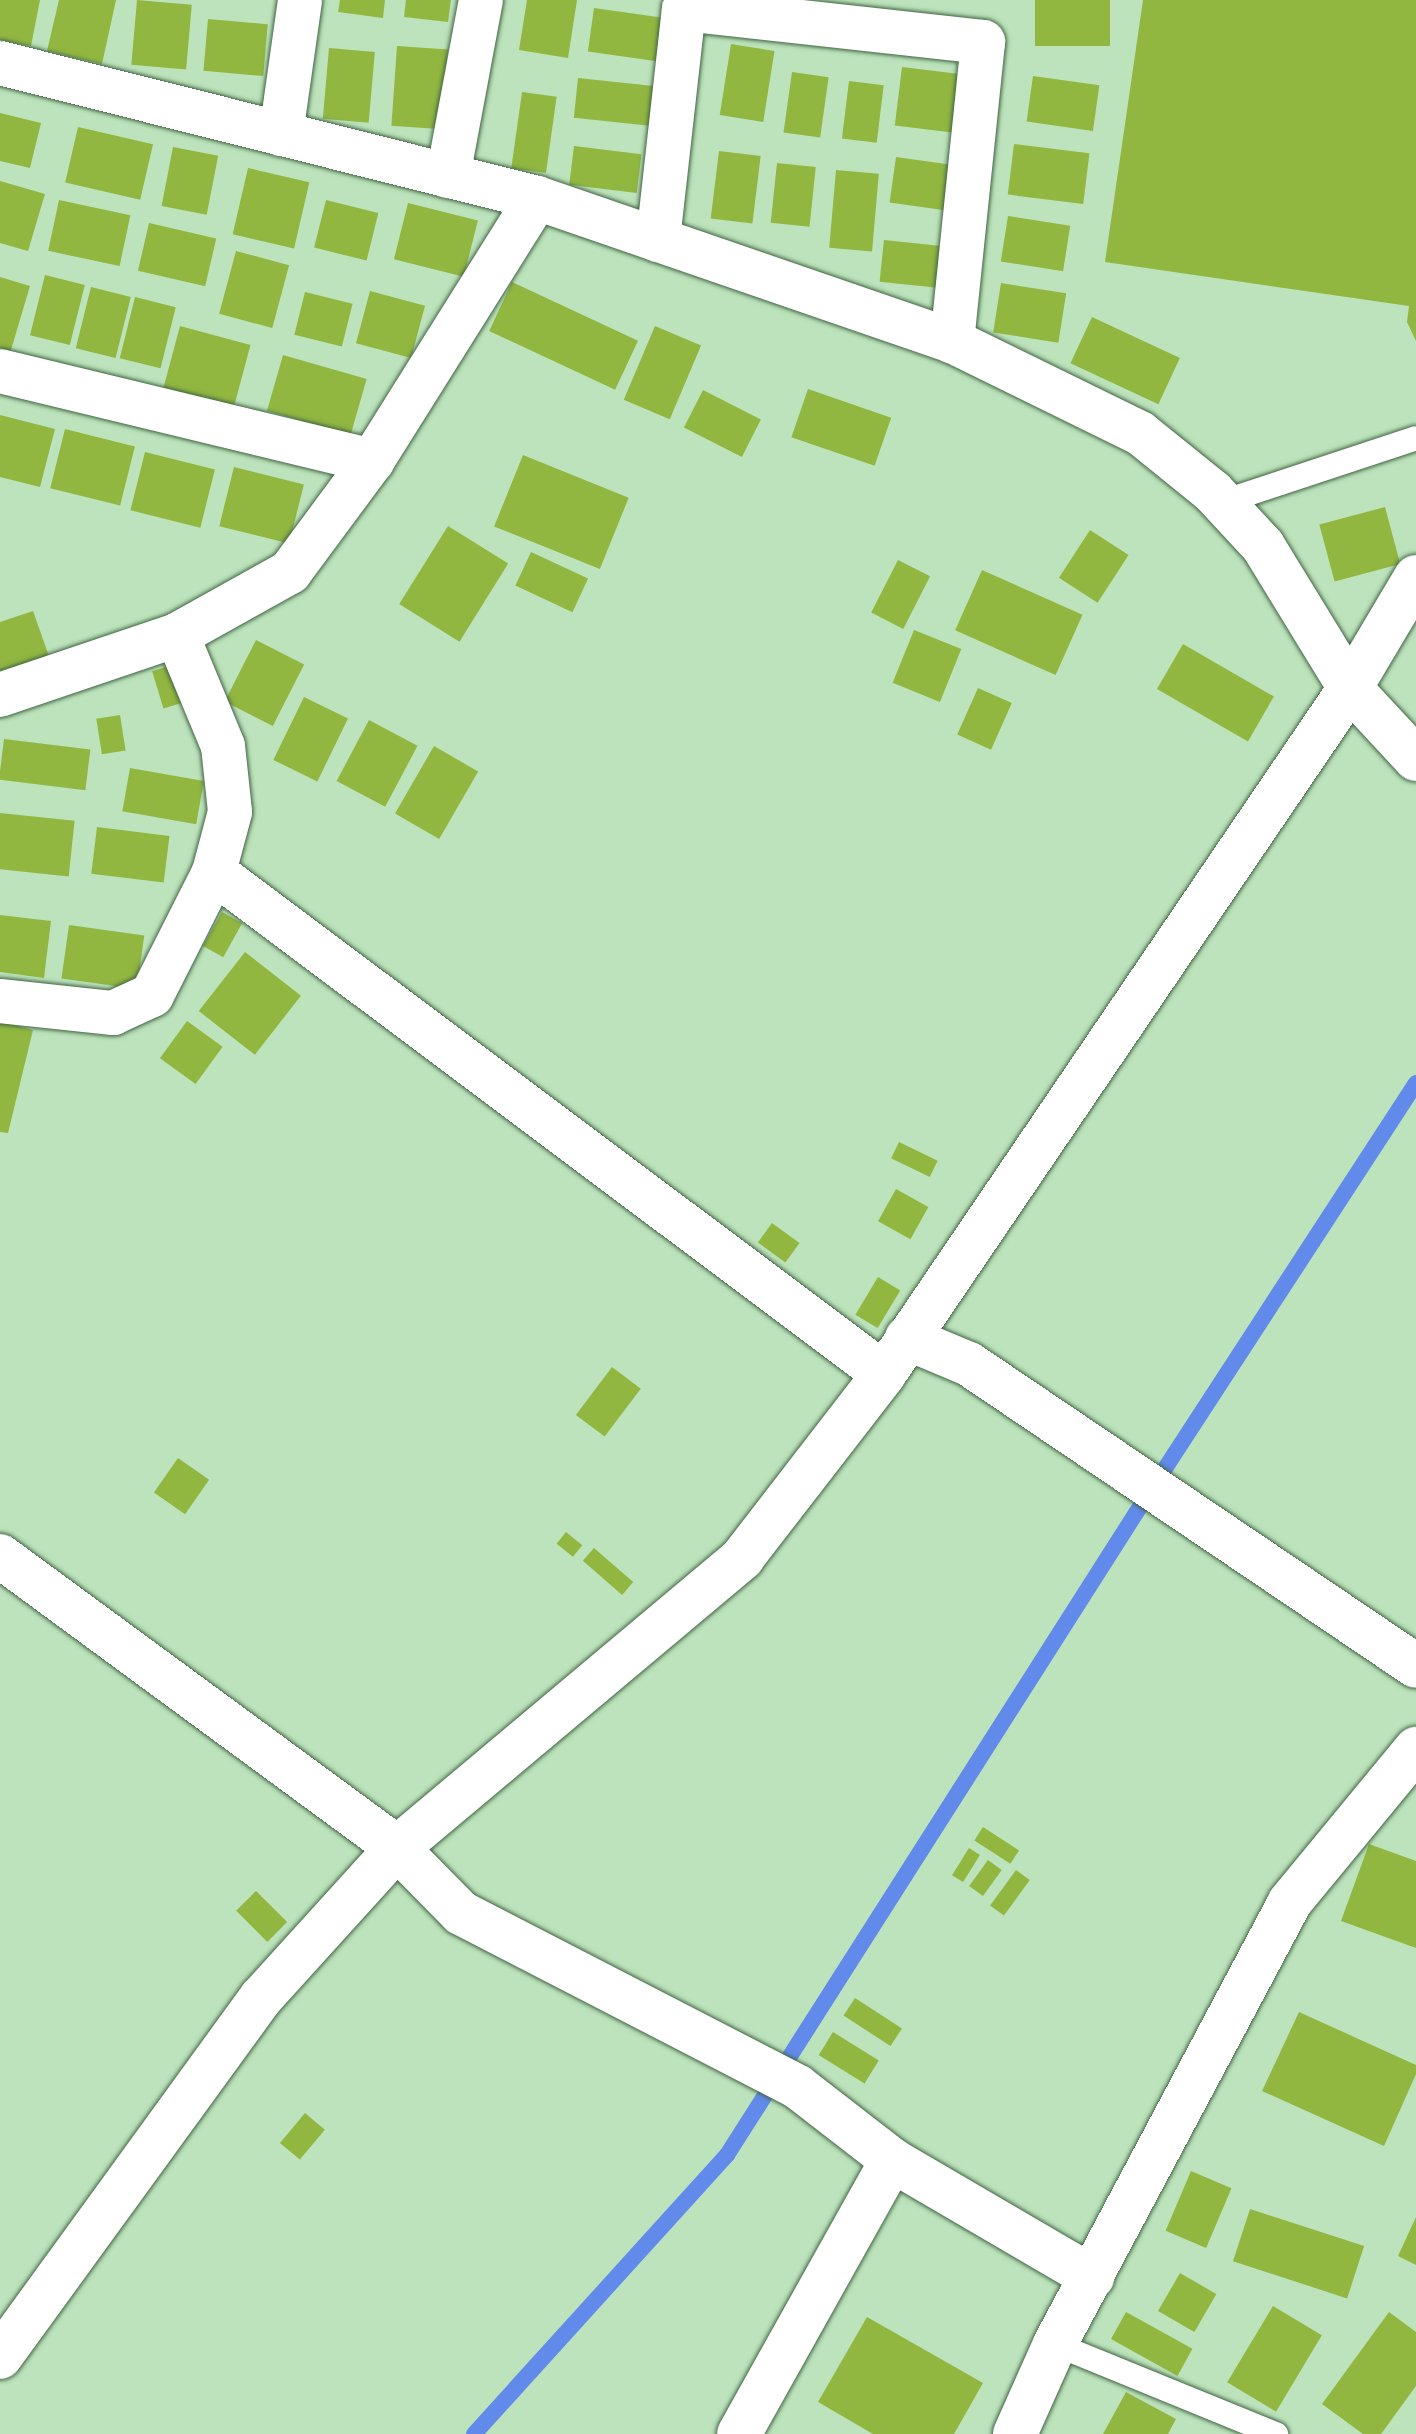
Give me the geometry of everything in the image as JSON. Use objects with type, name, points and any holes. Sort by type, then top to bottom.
[{"type":"street","points":[[281,134],[300,0]]},
{"type":"street","points":[[448,176],[481,0]]},
{"type":"street","points":[[658,240],[684,9],[983,42],[952,341]]},
{"type":"street","points":[[0,63],[537,198],[952,341],[1140,433],[1223,502],[1263,546],[1350,688],[1416,759]]},
{"type":"street","points":[[0,695],[177,635],[290,572],[372,461],[537,198]]},
{"type":"street","points":[[0,371],[372,461]]},
{"type":"street","points":[[0,2357],[13,2312],[261,1998],[397,1848],[742,1558],[895,1356],[1350,688],[1416,577]]},
{"type":"street","points":[[0,1001],[113,1013],[152,995],[214,872],[230,812],[223,746],[177,635]]},
{"type":"street","points":[[214,872],[895,1356],[969,1364],[1416,1666]]},
{"type":"street","points":[[0,1556],[397,1848],[461,1913],[783,2079],[892,2160],[1092,2277]]},
{"type":"street","points":[[1015,2434],[1055,2344],[1289,1903],[1416,1749]]},
{"type":"street","points":[[739,2434],[892,2160]]},
{"type":"lane","points":[[1223,502],[1416,438]]},
{"type":"lane","points":[[1055,2344],[1276,2434]]},
{"type":"building","points":[[0,0],[40,0],[31,46],[0,40]]},
{"type":"building","points":[[59,0],[116,0],[102,64],[47,51]]},
{"type":"building","points":[[137,0],[192,5],[186,70],[131,65]]},
{"type":"building","points":[[340,0],[385,0],[383,18],[338,12]]},
{"type":"building","points":[[406,0],[451,0],[448,22],[404,17]]},
{"type":"building","points":[[527,0],[577,0],[568,58],[519,50]]},
{"type":"building","points":[[1035,0],[1110,0],[1110,46],[1035,46]]},
{"type":"building","points":[[1143,0],[1416,0],[1416,341],[1407,322],[1409,306],[1105,262]]},
{"type":"building","points":[[594,8],[673,19],[667,63],[588,52]]},
{"type":"building","points":[[208,19],[268,24],[263,76],[203,71]]},
{"type":"building","points":[[731,44],[774,51],[763,122],[720,115]]},
{"type":"building","points":[[397,46],[448,50],[442,129],[391,126]]},
{"type":"building","points":[[329,48],[375,52],[369,123],[323,119]]},
{"type":"building","points":[[902,67],[964,75],[956,133],[895,126]]},
{"type":"building","points":[[792,72],[829,77],[820,138],[784,132]]},
{"type":"building","points":[[1033,76],[1099,85],[1093,131],[1027,122]]},
{"type":"building","points":[[578,78],[659,86],[654,126],[574,118]]},
{"type":"building","points":[[849,81],[884,85],[877,143],[842,139]]},
{"type":"building","points":[[522,92],[557,97],[546,173],[511,168]]},
{"type":"building","points":[[0,113],[41,123],[30,168],[0,161]]},
{"type":"building","points":[[78,127],[153,144],[140,200],[65,183]]},
{"type":"building","points":[[1014,144],[1089,153],[1083,204],[1008,195]]},
{"type":"building","points":[[574,146],[641,154],[637,193],[569,185]]},
{"type":"building","points":[[173,147],[218,156],[207,215],[162,206]]},
{"type":"building","points":[[719,151],[761,156],[752,224],[711,218]]},
{"type":"building","points":[[896,157],[958,166],[952,211],[890,203]]},
{"type":"building","points":[[777,163],[816,167],[810,227],[771,223]]},
{"type":"building","points":[[248,168],[309,182],[294,248],[233,234]]},
{"type":"building","points":[[836,170],[879,174],[872,251],[829,248]]},
{"type":"building","points":[[0,181],[45,194],[28,251],[0,243]]},
{"type":"building","points":[[59,200],[130,215],[120,266],[48,251]]},
{"type":"building","points":[[326,200],[378,213],[367,261],[314,248]]},
{"type":"building","points":[[408,203],[478,220],[464,277],[394,259]]},
{"type":"building","points":[[1008,216],[1070,226],[1063,271],[1001,261]]},
{"type":"building","points":[[149,223],[216,239],[205,286],[138,271]]},
{"type":"building","points":[[884,240],[942,246],[937,288],[880,282]]},
{"type":"building","points":[[236,251],[289,265],[272,328],[219,314]]},
{"type":"building","points":[[45,275],[85,285],[70,345],[30,335]]},
{"type":"building","points":[[0,277],[30,286],[8,360],[0,358]]},
{"type":"building","points":[[512,282],[638,341],[615,390],[489,331]]},
{"type":"building","points":[[1001,283],[1066,293],[1058,343],[993,332]]},
{"type":"building","points":[[91,287],[131,297],[116,358],[76,348]]},
{"type":"building","points":[[370,291],[425,306],[411,358],[356,343]]},
{"type":"building","points":[[305,292],[353,304],[342,347],[294,335]]},
{"type":"building","points":[[135,297],[176,307],[161,368],[120,358]]},
{"type":"building","points":[[1092,317],[1180,358],[1158,404],[1070,363]]},
{"type":"building","points":[[180,326],[251,345],[233,410],[163,391]]},
{"type":"building","points":[[655,326],[701,346],[670,419],[624,400]]},
{"type":"building","points":[[283,355],[367,379],[351,435],[267,411]]},
{"type":"building","points":[[808,389],[891,418],[875,466],[791,437]]},
{"type":"building","points":[[703,390],[761,420],[742,457],[684,427]]},
{"type":"building","points":[[0,415],[55,429],[40,487],[0,477]]},
{"type":"building","points":[[65,429],[135,446],[120,506],[50,488]]},
{"type":"building","points":[[145,452],[215,469],[200,528],[130,510]]},
{"type":"building","points":[[523,455],[629,498],[600,569],[494,526]]},
{"type":"building","points":[[234,467],[304,484],[289,544],[219,526]]},
{"type":"building","points":[[1385,507],[1400,564],[1335,582],[1319,525]]},
{"type":"building","points":[[448,526],[508,564],[459,642],[399,604]]},
{"type":"building","points":[[1090,530],[1129,555],[1098,603],[1059,578]]},
{"type":"building","points":[[531,552],[588,579],[572,612],[515,586]]},
{"type":"building","points":[[898,560],[930,576],[903,629],[871,613]]},
{"type":"building","points":[[982,570],[1082,615],[1056,675],[955,630]]},
{"type":"building","points":[[33,611],[51,662],[0,679],[0,622]]},
{"type":"building","points":[[914,630],[961,649],[940,702],[893,683]]},
{"type":"building","points":[[256,640],[304,665],[273,726],[225,701]]},
{"type":"building","points":[[1183,644],[1274,697],[1248,742],[1157,689]]},
{"type":"building","points":[[176,664],[187,701],[163,709],[152,671]]},
{"type":"building","points":[[978,688],[1012,703],[991,750],[957,735]]},
{"type":"building","points":[[304,697],[348,718],[317,781],[273,760]]},
{"type":"building","points":[[120,715],[126,751],[102,754],[96,719]]},
{"type":"building","points":[[369,720],[418,746],[385,807],[337,781]]},
{"type":"building","points":[[4,739],[90,750],[85,790],[0,780]]},
{"type":"building","points":[[434,746],[478,772],[439,839],[395,814]]},
{"type":"building","points":[[130,768],[204,781],[196,824],[122,811]]},
{"type":"building","points":[[0,813],[75,821],[69,877],[0,869]]},
{"type":"building","points":[[97,827],[169,836],[164,883],[91,874]]},
{"type":"building","points":[[222,912],[242,923],[223,957],[203,946]]},
{"type":"building","points":[[0,915],[51,921],[44,978],[0,972]]},
{"type":"building","points":[[69,925],[144,936],[137,989],[61,978]]},
{"type":"building","points":[[245,952],[301,996],[255,1055],[199,1011]]},
{"type":"building","points":[[0,1021],[33,1030],[8,1133],[0,1132]]},
{"type":"building","points":[[187,1021],[223,1047],[196,1084],[160,1058]]},
{"type":"building","points":[[899,1142],[938,1161],[930,1177],[891,1158]]},
{"type":"building","points":[[896,1189],[928,1207],[910,1239],[878,1221]]},
{"type":"building","points":[[772,1223],[800,1243],[785,1262],[758,1242]]},
{"type":"building","points":[[878,1277],[900,1290],[878,1328],[855,1315]]},
{"type":"building","points":[[612,1367],[641,1389],[605,1437],[576,1415]]},
{"type":"building","points":[[178,1458],[209,1480],[185,1514],[154,1492]]},
{"type":"building","points":[[566,1532],[582,1545],[573,1557],[557,1544]]},
{"type":"building","points":[[594,1548],[633,1582],[622,1595],[583,1561]]},
{"type":"building","points":[[983,1827],[1019,1850],[1010,1864],[974,1840]]},
{"type":"building","points":[[1369,1844],[1416,1861],[1416,1948],[1341,1921]]},
{"type":"building","points":[[969,1848],[980,1855],[963,1882],[952,1875]]},
{"type":"building","points":[[988,1860],[1002,1870],[983,1896],[969,1886]]},
{"type":"building","points":[[1016,1870],[1030,1880],[1004,1916],[990,1906]]},
{"type":"building","points":[[256,1891],[287,1922],[267,1942],[236,1911]]},
{"type":"building","points":[[855,1998],[902,2028],[891,2046],[844,2016]]},
{"type":"building","points":[[1299,2012],[1416,2065],[1416,2074],[1384,2146],[1262,2091]]},
{"type":"building","points":[[833,2032],[879,2061],[864,2084],[819,2055]]},
{"type":"building","points":[[305,2113],[325,2130],[300,2160],[280,2143]]},
{"type":"building","points":[[1191,2171],[1232,2188],[1206,2248],[1166,2231]]},
{"type":"building","points":[[1250,2209],[1364,2246],[1347,2298],[1233,2261]]},
{"type":"building","points":[[1416,2217],[1416,2265],[1398,2256]]},
{"type":"building","points":[[1180,2273],[1216,2294],[1194,2332],[1158,2311]]},
{"type":"building","points":[[1273,2306],[1322,2335],[1276,2412],[1227,2382]]},
{"type":"building","points":[[1126,2312],[1192,2349],[1177,2376],[1111,2339]]},
{"type":"building","points":[[1389,2312],[1416,2332],[1416,2386],[1381,2434],[1363,2434],[1322,2404]]},
{"type":"building","points":[[867,2317],[983,2383],[954,2434],[873,2434],[818,2402]]},
{"type":"building","points":[[1126,2392],[1176,2419],[1168,2434],[1103,2434]]},
{"type":"waterway","points":[[474,2434],[727,2155],[1136,1513],[1416,1083]]}]
